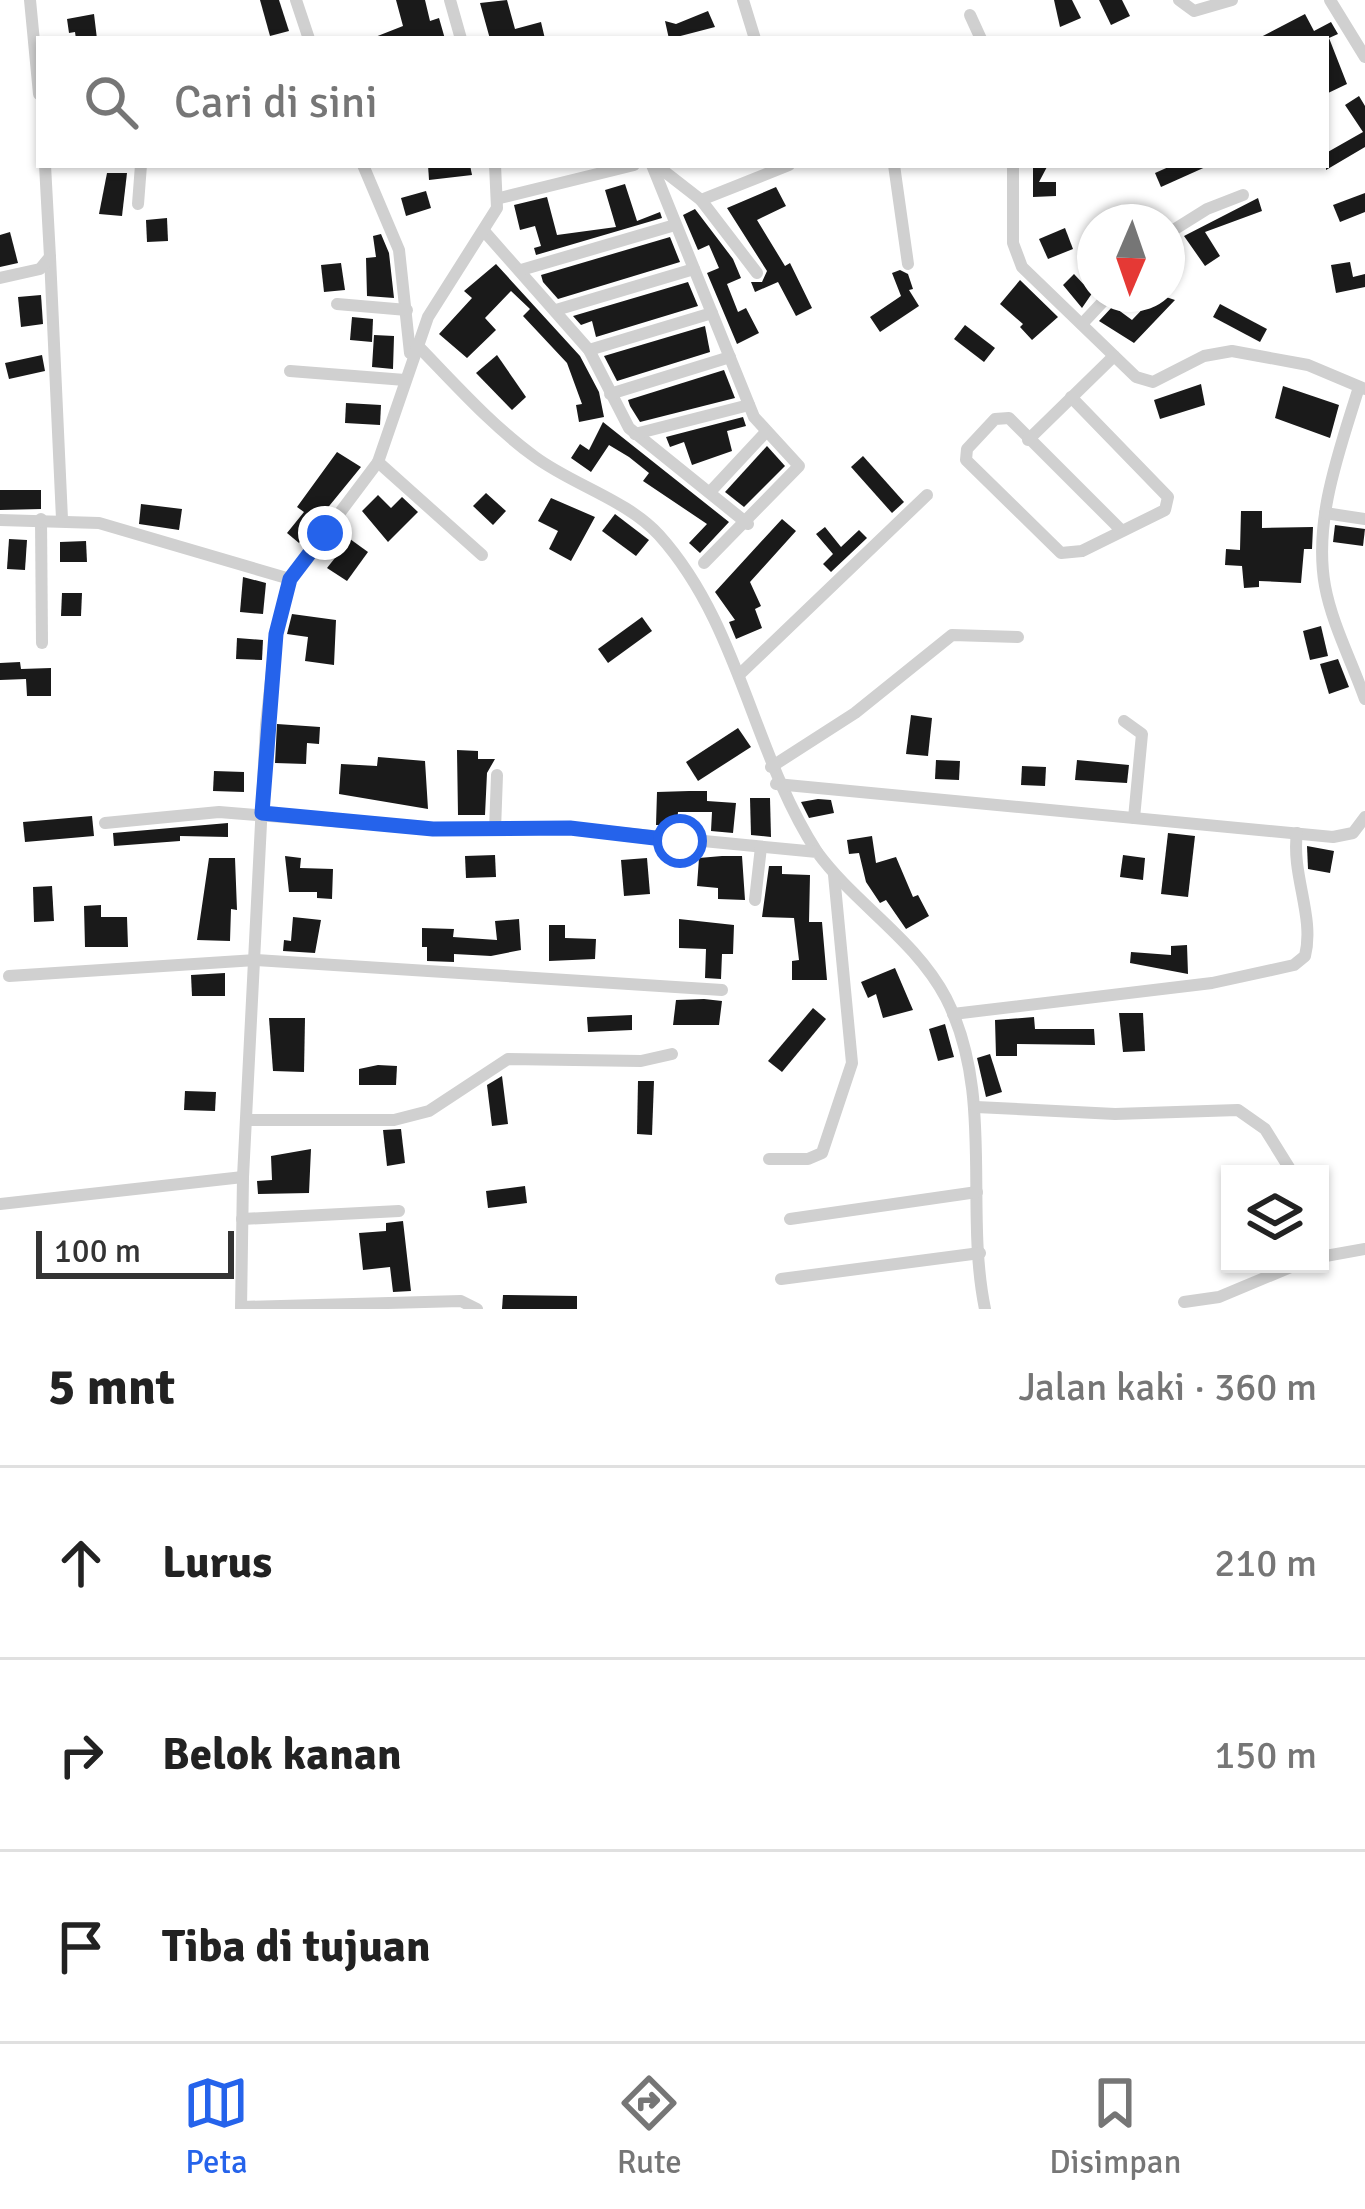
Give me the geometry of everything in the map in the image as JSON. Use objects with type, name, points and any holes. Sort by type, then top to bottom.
[{"type":"street","points":[[30,0],[36,63]]},
{"type":"street","points":[[296,0],[308,36]]},
{"type":"street","points":[[450,0],[460,36]]},
{"type":"street","points":[[743,0],[753,36]]},
{"type":"street","points":[[1179,0],[1193,10],[1232,0]]},
{"type":"street","points":[[1330,0],[1365,57]]},
{"type":"street","points":[[970,15],[980,36]]},
{"type":"street","points":[[45,168],[62,519]]},
{"type":"street","points":[[138,204],[141,168]]},
{"type":"street","points":[[364,168],[400,250],[413,350],[538,460],[659,535],[694,582],[739,675],[776,784],[817,852],[927,968],[953,1014],[976,1107],[985,1309]]},
{"type":"street","points":[[477,1309],[461,1301],[242,1308],[242,1219],[268,695],[290,579],[378,462],[413,350],[500,198],[495,168]]},
{"type":"street","points":[[500,198],[622,168]]},
{"type":"street","points":[[655,168],[748,405],[765,433],[799,466],[748,524],[704,563]]},
{"type":"street","points":[[658,168],[700,200],[757,273]]},
{"type":"street","points":[[700,200],[781,168]]},
{"type":"street","points":[[894,168],[908,264]]},
{"type":"street","points":[[1013,168],[1016,257],[1136,377],[1153,382],[1204,356],[1258,352],[1308,364],[1361,393],[1325,513],[1324,581],[1365,699]]},
{"type":"street","points":[[1185,223],[1244,195]]},
{"type":"street","points":[[521,270],[675,225]]},
{"type":"street","points":[[484,231],[589,350],[635,434],[748,524]]},
{"type":"street","points":[[0,278],[40,269],[50,257]]},
{"type":"street","points":[[556,310],[694,269]]},
{"type":"street","points":[[337,304],[407,310]]},
{"type":"street","points":[[1082,324],[1093,312]]},
{"type":"street","points":[[589,350],[712,313]]},
{"type":"street","points":[[1028,440],[1114,356]]},
{"type":"street","points":[[610,394],[730,358]]},
{"type":"street","points":[[290,371],[405,380]]},
{"type":"street","points":[[1072,397],[1170,500],[1165,510],[1082,551],[1061,553],[965,460],[968,449],[999,417],[1015,422],[1122,531]]},
{"type":"street","points":[[635,434],[748,405]]},
{"type":"street","points":[[710,492],[765,433]]},
{"type":"street","points":[[378,462],[482,555]]},
{"type":"street","points":[[739,675],[927,495]]},
{"type":"street","points":[[1325,513],[1365,519]]},
{"type":"street","points":[[0,520],[62,519],[129,530],[290,579]]},
{"type":"street","points":[[41,520],[43,643]]},
{"type":"street","points":[[771,767],[855,713],[952,635],[1018,637]]},
{"type":"street","points":[[1124,721],[1142,734],[1134,818]]},
{"type":"street","points":[[495,830],[497,775]]},
{"type":"street","points":[[776,784],[1346,836],[1365,817]]},
{"type":"street","points":[[105,823],[192,811],[262,813],[495,830],[570,828],[817,852]]},
{"type":"street","points":[[953,1014],[1212,982],[1294,965],[1305,956],[1308,937],[1293,866],[1297,833]]},
{"type":"street","points":[[755,900],[761,847]]},
{"type":"street","points":[[769,1159],[808,1160],[822,1153],[848,1076],[852,1049],[842,997],[834,875]]},
{"type":"street","points":[[10,976],[256,960],[722,990]]},
{"type":"street","points":[[247,1120],[394,1120],[429,1111],[508,1059],[641,1061],[672,1054]]},
{"type":"street","points":[[976,1107],[1114,1114],[1238,1110],[1265,1129],[1287,1165]]},
{"type":"street","points":[[0,1204],[243,1177]]},
{"type":"street","points":[[790,1219],[977,1192]]},
{"type":"street","points":[[242,1219],[399,1211]]},
{"type":"street","points":[[1329,1255],[1365,1249]]},
{"type":"street","points":[[781,1279],[980,1253]]},
{"type":"street","points":[[1184,1302],[1220,1303],[1280,1273]]},
{"type":"building","points":[[260,0],[279,0],[289,31],[270,36]]},
{"type":"building","points":[[396,0],[425,0],[430,21],[439,18],[444,36],[378,36],[403,26]]},
{"type":"building","points":[[507,0],[515,29],[541,22],[544,36],[489,36],[480,3]]},
{"type":"building","points":[[1054,0],[1072,0],[1081,18],[1060,27]]},
{"type":"building","points":[[1099,0],[1122,0],[1130,16],[1111,25]]},
{"type":"building","points":[[708,11],[715,27],[668,36],[665,21],[676,24]]},
{"type":"building","points":[[94,14],[97,36],[69,33],[67,19]]},
{"type":"building","points":[[1305,14],[1314,31],[1331,22],[1338,34],[1329,38],[1263,36]]},
{"type":"building","points":[[1329,38],[1347,84],[1329,93]]},
{"type":"building","points":[[1359,96],[1365,106],[1365,147],[1326,170],[1329,151],[1363,132],[1345,105]]},
{"type":"building","points":[[428,168],[471,168],[472,175],[429,180]]},
{"type":"building","points":[[1033,168],[1046,168],[1039,182],[1056,182],[1056,196],[1033,197]]},
{"type":"building","points":[[1166,168],[1203,168],[1161,187],[1155,173]]},
{"type":"building","points":[[107,173],[127,173],[122,216],[99,214]]},
{"type":"building","points":[[625,184],[637,221],[660,212],[662,218],[536,255],[534,248],[541,246],[535,226],[520,230],[514,205],[547,197],[557,235],[616,227],[605,190]]},
{"type":"building","points":[[776,187],[786,206],[757,220],[785,266],[790,263],[812,308],[796,316],[778,282],[755,292],[751,282],[762,282],[767,271],[727,208]]},
{"type":"building","points":[[426,191],[431,208],[406,216],[401,198]]},
{"type":"building","points":[[1365,193],[1365,212],[1340,222],[1333,205]]},
{"type":"building","points":[[1258,198],[1262,211],[1205,232],[1220,256],[1205,266],[1185,235]]},
{"type":"building","points":[[695,209],[733,259],[741,278],[727,284],[738,312],[746,308],[759,333],[737,344],[707,273],[719,268],[709,245],[698,250],[683,215]]},
{"type":"building","points":[[167,218],[168,241],[147,242],[146,220]]},
{"type":"building","points":[[1065,228],[1073,249],[1048,259],[1039,239]]},
{"type":"building","points":[[10,232],[18,263],[0,267],[0,235]]},
{"type":"building","points":[[381,234],[389,253],[394,298],[367,296],[366,258],[376,257],[373,236]]},
{"type":"building","points":[[670,237],[680,262],[558,299],[543,282],[541,275]]},
{"type":"building","points":[[1350,262],[1353,277],[1365,274],[1365,287],[1336,293],[1331,265]]},
{"type":"building","points":[[341,263],[345,290],[324,292],[321,265]]},
{"type":"building","points":[[496,264],[580,356],[599,392],[604,417],[579,422],[576,405],[582,404],[567,363],[523,316],[530,309],[511,291],[485,318],[496,330],[467,358],[439,334],[472,298],[464,291]]},
{"type":"building","points":[[892,273],[908,274],[913,289],[909,290],[919,306],[880,332],[870,317],[901,296]]},
{"type":"building","points":[[1074,274],[1077,277],[1077,302],[1063,285]]},
{"type":"building","points":[[1020,280],[1058,317],[1032,340],[1020,327],[1023,324],[1000,304]]},
{"type":"building","points":[[688,282],[698,306],[596,337],[592,321],[581,325],[573,316]]},
{"type":"building","points":[[41,295],[43,324],[21,327],[18,297]]},
{"type":"building","points":[[1220,304],[1267,329],[1260,342],[1213,317]]},
{"type":"building","points":[[1107,312],[1121,312],[1132,320],[1140,312],[1164,312],[1134,343],[1099,321]]},
{"type":"building","points":[[352,317],[373,319],[372,342],[350,340]]},
{"type":"building","points":[[965,325],[995,348],[984,362],[954,339]]},
{"type":"building","points":[[705,326],[710,352],[617,381],[604,356]]},
{"type":"building","points":[[374,335],[394,336],[393,369],[372,367]]},
{"type":"building","points":[[42,355],[45,371],[9,379],[5,363]]},
{"type":"building","points":[[497,355],[526,397],[512,410],[476,373]]},
{"type":"building","points":[[724,370],[735,398],[640,422],[630,406],[628,400]]},
{"type":"building","points":[[1201,384],[1205,405],[1160,419],[1154,400]]},
{"type":"building","points":[[1283,386],[1339,405],[1330,438],[1275,418]]},
{"type":"building","points":[[346,403],[381,405],[380,425],[345,423]]},
{"type":"building","points":[[743,417],[746,426],[727,431],[732,451],[692,465],[684,442],[670,447],[666,437]]},
{"type":"building","points":[[603,422],[729,522],[700,553],[689,543],[707,524],[643,481],[649,473],[629,457],[609,445],[591,472],[571,458],[580,444],[589,450]]},
{"type":"building","points":[[767,446],[785,466],[744,507],[725,492]]},
{"type":"building","points":[[337,452],[361,467],[299,543],[287,533],[304,512],[297,507]]},
{"type":"building","points":[[863,456],[904,502],[892,513],[851,467]]},
{"type":"building","points":[[0,490],[41,490],[41,509],[0,510]]},
{"type":"building","points":[[486,493],[506,511],[493,525],[473,506]]},
{"type":"building","points":[[378,495],[391,508],[402,497],[418,512],[388,542],[362,511]]},
{"type":"building","points":[[551,498],[595,517],[571,561],[549,549],[558,531],[538,521]]},
{"type":"building","points":[[141,504],[182,509],[179,530],[139,524]]},
{"type":"building","points":[[1241,511],[1262,511],[1262,528],[1313,527],[1312,549],[1304,549],[1301,583],[1259,581],[1259,587],[1244,588],[1242,566],[1225,565],[1226,549],[1240,550]]},
{"type":"building","points":[[615,514],[649,540],[636,556],[602,531]]},
{"type":"building","points":[[782,519],[796,531],[750,582],[761,606],[755,609],[762,628],[736,639],[729,622],[735,620],[715,592]]},
{"type":"building","points":[[1335,525],[1365,529],[1363,546],[1333,542]]},
{"type":"building","points":[[825,527],[841,547],[859,530],[867,538],[831,572],[823,564],[833,554],[816,534]]},
{"type":"building","points":[[9,539],[27,540],[25,570],[7,569]]},
{"type":"building","points":[[350,539],[368,552],[347,581],[327,568]]},
{"type":"building","points":[[86,541],[87,562],[60,562],[60,542]]},
{"type":"building","points":[[243,577],[266,583],[263,614],[240,612]]},
{"type":"building","points":[[62,593],[82,593],[81,616],[61,616]]},
{"type":"building","points":[[292,614],[336,620],[334,665],[305,661],[308,637],[287,634]]},
{"type":"building","points":[[642,617],[652,631],[608,663],[598,649]]},
{"type":"building","points":[[1321,626],[1328,656],[1310,660],[1303,631]]},
{"type":"building","points":[[237,638],[263,640],[262,660],[236,659]]},
{"type":"building","points":[[1338,659],[1349,687],[1329,694],[1320,664]]},
{"type":"building","points":[[20,662],[21,669],[51,668],[51,696],[27,696],[26,679],[0,680],[0,663]]},
{"type":"building","points":[[911,715],[932,718],[928,756],[906,754]]},
{"type":"building","points":[[277,724],[320,727],[319,744],[307,743],[306,764],[275,763]]},
{"type":"building","points":[[738,728],[751,747],[698,781],[686,762]]},
{"type":"building","points":[[457,750],[478,751],[478,759],[495,759],[487,773],[485,815],[458,815]]},
{"type":"building","points":[[378,757],[425,761],[428,809],[339,794],[341,764],[377,766]]},
{"type":"building","points":[[936,760],[960,761],[959,780],[935,779]]},
{"type":"building","points":[[1077,760],[1129,765],[1127,783],[1075,780]]},
{"type":"building","points":[[1022,766],[1046,767],[1045,786],[1021,785]]},
{"type":"building","points":[[214,771],[244,772],[244,792],[213,791]]},
{"type":"building","points":[[707,791],[707,801],[736,803],[733,833],[711,831],[712,812],[678,812],[677,825],[656,825],[657,792]]},
{"type":"building","points":[[750,798],[770,798],[771,837],[751,835]]},
{"type":"building","points":[[831,800],[834,813],[809,818],[801,802]]},
{"type":"building","points":[[92,816],[94,836],[25,842],[23,822]]},
{"type":"building","points":[[228,823],[228,837],[180,836],[180,841],[114,846],[113,833]]},
{"type":"building","points":[[1168,833],[1195,836],[1188,897],[1161,894]]},
{"type":"building","points":[[872,836],[876,863],[896,857],[913,897],[918,895],[929,916],[906,929],[866,882],[859,853],[849,854],[847,840]]},
{"type":"building","points":[[1307,846],[1334,851],[1330,873],[1308,869]]},
{"type":"building","points":[[495,855],[496,877],[466,878],[465,856]]},
{"type":"building","points":[[1123,855],[1145,858],[1143,880],[1120,877]]},
{"type":"building","points":[[285,856],[301,858],[300,868],[333,869],[332,899],[317,898],[317,892],[289,892]]},
{"type":"building","points":[[742,856],[745,900],[718,899],[718,888],[697,886],[699,858]]},
{"type":"building","points":[[209,858],[235,858],[237,910],[231,909],[230,941],[197,940]]},
{"type":"building","points":[[647,858],[650,894],[624,896],[621,860]]},
{"type":"building","points":[[769,866],[782,866],[782,874],[810,875],[809,922],[822,922],[827,980],[792,980],[792,961],[799,960],[794,918],[762,917]]},
{"type":"building","points":[[52,886],[54,921],[34,922],[33,887]]},
{"type":"building","points":[[101,905],[101,917],[127,917],[128,947],[85,947],[84,906]]},
{"type":"building","points":[[293,917],[321,920],[315,953],[283,951],[284,940],[291,941]]},
{"type":"building","points":[[519,919],[521,950],[491,956],[454,954],[454,962],[427,961],[422,928],[454,929],[453,937],[497,940],[495,921]]},
{"type":"building","points":[[679,919],[734,925],[733,954],[722,954],[721,979],[705,978],[706,949],[679,948]]},
{"type":"building","points":[[549,925],[565,925],[565,938],[596,939],[595,959],[549,961]]},
{"type":"building","points":[[1187,945],[1188,974],[1130,963],[1131,952],[1171,955],[1171,946]]},
{"type":"building","points":[[895,968],[913,1010],[883,1018],[876,994],[868,998],[861,982]]},
{"type":"building","points":[[225,973],[225,996],[192,996],[191,975]]},
{"type":"building","points":[[676,1000],[722,1001],[719,1025],[673,1025]]},
{"type":"building","points":[[813,1008],[826,1019],[782,1072],[768,1061]]},
{"type":"building","points":[[1119,1013],[1143,1013],[1145,1051],[1123,1052]]},
{"type":"building","points":[[632,1015],[632,1030],[588,1032],[587,1017]]},
{"type":"building","points":[[1034,1017],[1035,1029],[1094,1029],[1095,1045],[1017,1044],[1017,1056],[996,1056],[995,1020]]},
{"type":"building","points":[[269,1018],[305,1018],[304,1072],[273,1071]]},
{"type":"building","points":[[945,1024],[954,1057],[938,1061],[929,1029]]},
{"type":"building","points":[[990,1054],[1002,1092],[986,1097],[977,1058]]},
{"type":"building","points":[[397,1066],[396,1085],[359,1085],[359,1069]]},
{"type":"building","points":[[502,1076],[508,1124],[492,1126],[487,1085]]},
{"type":"building","points":[[638,1081],[654,1081],[652,1135],[637,1134]]},
{"type":"building","points":[[185,1091],[216,1092],[215,1111],[184,1110]]},
{"type":"building","points":[[401,1129],[405,1163],[387,1166],[383,1130]]},
{"type":"building","points":[[311,1149],[309,1193],[258,1194],[257,1181],[272,1180],[271,1156]]},
{"type":"building","points":[[525,1186],[527,1203],[488,1208],[486,1191]]},
{"type":"building","points":[[403,1221],[411,1291],[393,1292],[390,1267],[363,1270],[359,1233],[386,1231],[386,1223]]},
{"type":"building","points":[[503,1295],[577,1296],[577,1309],[502,1309]]},
{"type":"route","points":[[325,533],[290,579],[276,634],[262,813],[433,829],[570,828],[680,841]]}]
